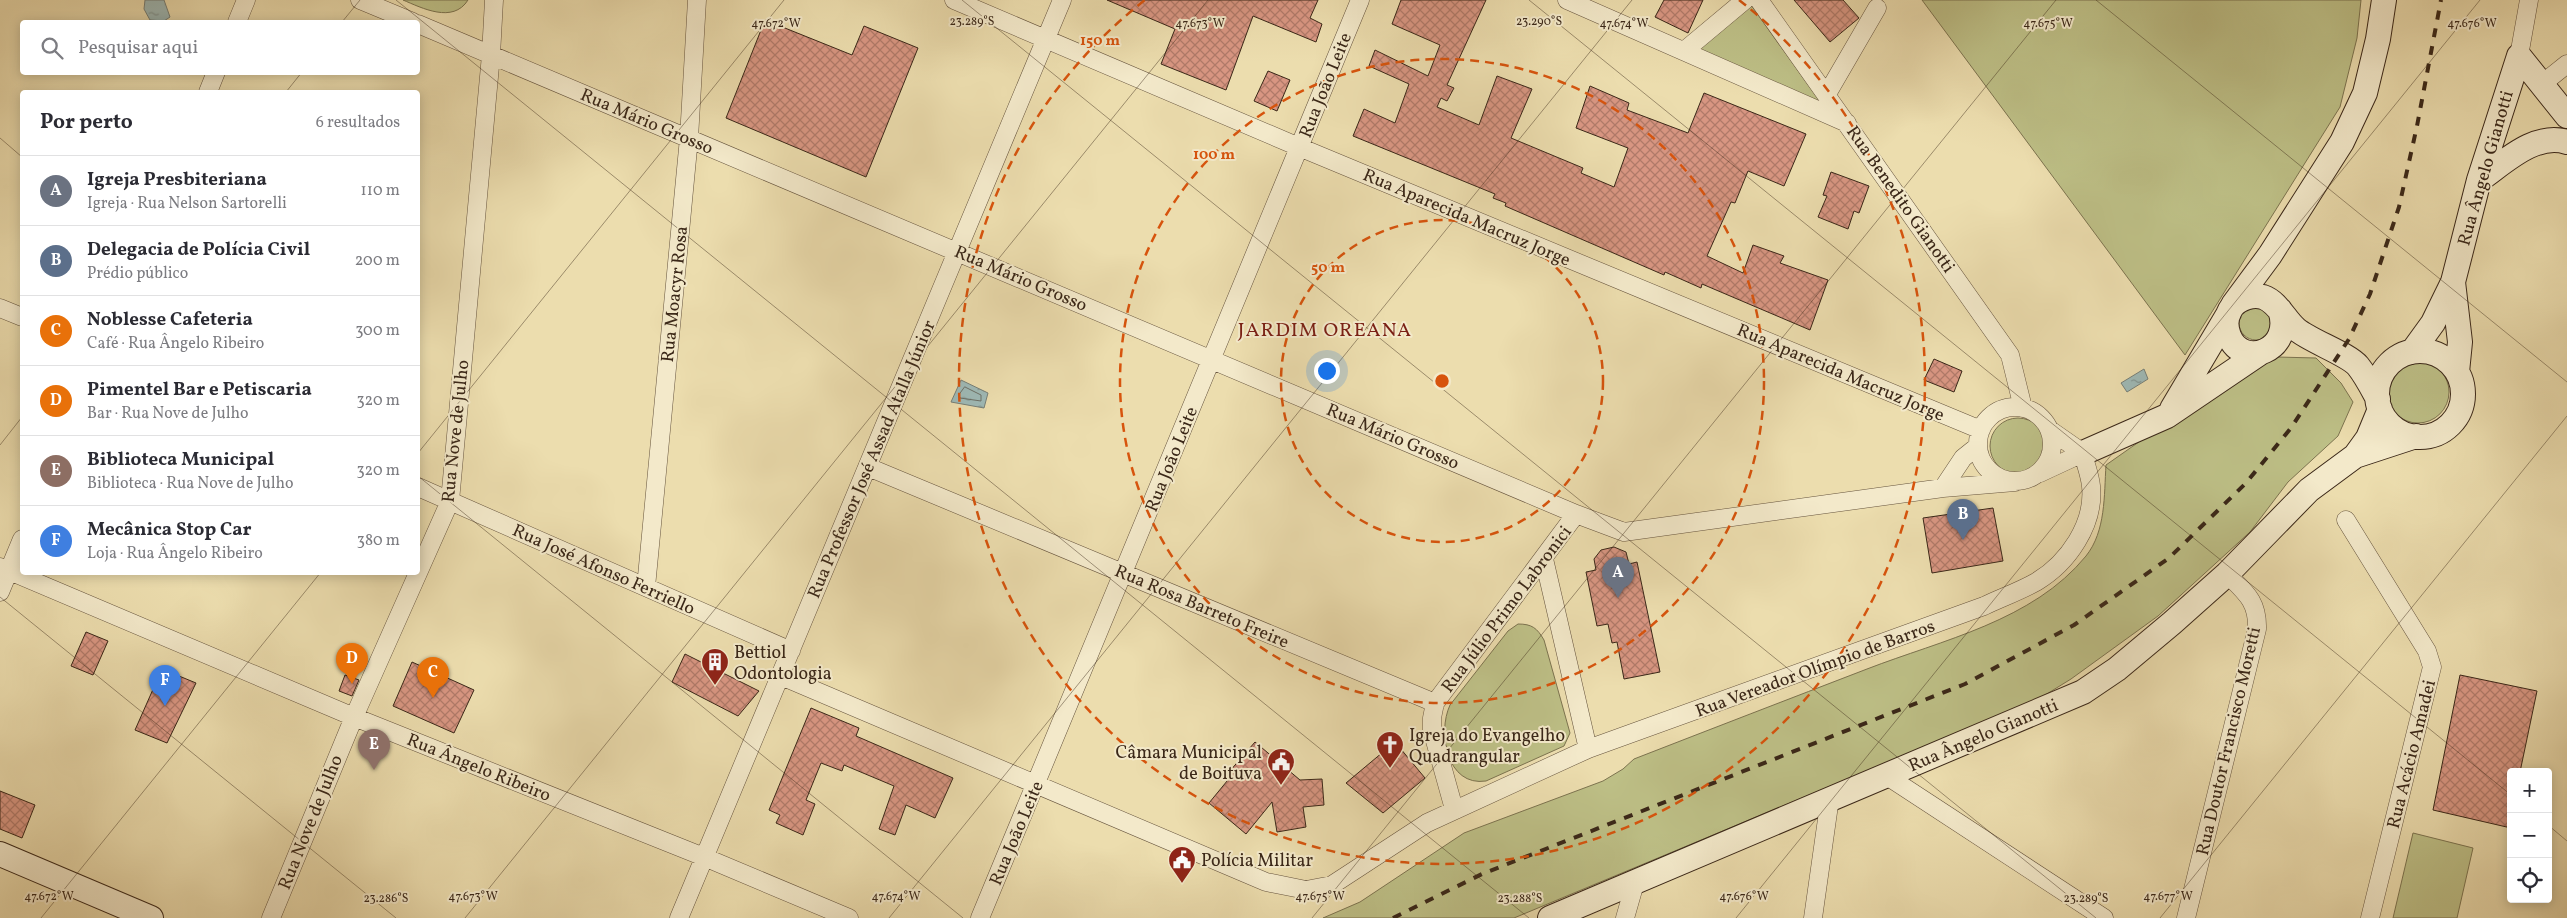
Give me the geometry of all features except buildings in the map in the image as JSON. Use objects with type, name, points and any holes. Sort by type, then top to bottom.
[{"type":"street","points":[[238,20],[246,0]]},
{"type":"street","points":[[360,0],[408,20]]},
{"type":"street","name":"Rua Nove de Julho","points":[[420,568],[450,501],[491,55],[494,0]]},
{"type":"street","name":"Rua Moacyr Rosa","points":[[646,587],[689,138],[697,0]]},
{"type":"street","name":"Rua Aparecida Macruz Jorge","points":[[954,0],[1980,438]]},
{"type":"street","name":"Rua Professor José Assad Atalla Júnior","points":[[679,918],[1062,0]]},
{"type":"street","name":"Rua João Leite","points":[[980,918],[1360,0]]},
{"type":"street","points":[[1567,0],[1848,123]]},
{"type":"street","points":[[1684,51],[1744,0]]},
{"type":"street","name":"Rua Benedito Gianotti","points":[[1759,0],[1848,123],[2010,356],[2023,408]]},
{"type":"street","points":[[2167,416],[2231,309],[2270,255],[2342,142],[2365,93],[2378,39],[2384,0]]},
{"type":"street","points":[[2529,0],[2519,56],[2567,116]]},
{"type":"street","points":[[1827,94],[1877,8]]},
{"type":"street","name":"Rua Mário Grosso","points":[[420,25],[1212,358],[1576,514],[1624,532],[1943,488]]},
{"type":"street","name":"Rua Ângelo Gianotti","points":[[2406,354],[2433,323],[2453,282],[2479,180],[2519,56]]},
{"type":"street","points":[[2542,84],[2567,64]]},
{"type":"street","points":[[209,90],[215,75]]},
{"type":"street","points":[[2479,180],[2525,148],[2540,141],[2567,142]]},
{"type":"street","points":[[1943,488],[2027,480],[2083,452],[2167,416],[2264,351],[2280,337],[2283,328],[2270,292],[2270,255]]},
{"type":"street","name":"Rua Ângelo Gianotti","points":[[2453,282],[2460,342],[2457,372]]},
{"type":"street","points":[[2313,340],[2298,341],[2264,351],[2242,350],[2230,338],[2226,321],[2231,309],[2242,299],[2252,296],[2263,297],[2276,306],[2296,329],[2357,365],[2394,428],[2416,436],[2431,435],[2444,430],[2454,420],[2461,407],[2463,385],[2457,372],[2445,359],[2435,354],[2406,354],[2379,358],[2357,365]]},
{"type":"street","points":[[0,308],[20,316]]},
{"type":"street","points":[[2379,404],[2378,386],[2382,374],[2390,364],[2406,354]]},
{"type":"street","name":"Rua Ângelo Gianotti","points":[[2356,456],[2368,438],[2379,404]]},
{"type":"street","points":[[1943,488],[1963,458],[1980,438],[1991,416],[2001,410],[2012,407],[2023,408],[2035,413],[2050,430],[2083,452]]},
{"type":"street","points":[[2036,475],[2046,466],[2051,455],[2052,442],[2050,430]]},
{"type":"street","name":"Rua Ângelo Gianotti","points":[[1550,918],[2083,692],[2131,657],[2227,574],[2309,490],[2356,456],[2416,436]]},
{"type":"street","points":[[1980,438],[1980,457],[1994,474],[2004,480],[2015,482]]},
{"type":"street","name":"Rua Vereador Olímpio de Barros","points":[[1454,809],[1588,749],[1984,606],[2037,581],[2061,561],[2076,543],[2087,520],[2091,486],[2083,452]]},
{"type":"street","name":"Rua Rosa Barreto Freire","points":[[868,467],[1435,703]]},
{"type":"street","name":"Rua José Afonso Ferriello","points":[[420,488],[791,651]]},
{"type":"street","name":"Rua Júlio Primo Labronici","points":[[1435,703],[1576,514]]},
{"type":"street","name":"Rua Acácio Amadei","points":[[2346,520],[2427,651],[2432,667],[2370,918]]},
{"type":"street","points":[[0,592],[5,569],[20,543]]},
{"type":"street","points":[[1544,559],[1588,749]]},
{"type":"street","name":"Rua Ângelo Ribeiro","points":[[5,569],[354,717],[704,857],[849,918]]},
{"type":"street","name":"Rua Doutor Francisco Moretti","points":[[2186,918],[2257,629],[2257,614],[2253,602],[2227,574]]},
{"type":"street","name":"Rua Nove de Julho","points":[[271,918],[354,717],[417,575]]},
{"type":"street","points":[[781,676],[1266,882],[1306,890],[1323,888],[1339,882],[1426,823],[1454,809],[1432,730],[1435,703]]},
{"type":"street","points":[[1887,776],[2104,918]]},
{"type":"street","points":[[1813,918],[1830,798]]},
{"type":"street","points":[[0,854],[151,918]]},
{"type":"street","points":[[1625,918],[1635,883]]},
{"type":"green space","points":[[403,0],[468,0],[462,7],[446,13],[428,10]]},
{"type":"green space","points":[[1922,0],[2361,0],[2357,38],[2340,107],[2185,355]]},
{"type":"green space","points":[[1751,5],[1822,104],[1699,49]]},
{"type":"green space","points":[[2256,306],[2268,311],[2273,323],[2268,335],[2256,340],[2244,335],[2239,323],[2244,311]]},
{"type":"green space","points":[[2277,357],[2316,358],[2341,383],[2353,402],[2338,436],[2288,482],[2250,532],[2158,616],[2071,679],[2037,700],[1514,918],[1323,918],[1360,902],[1464,833],[1603,781],[1623,769],[1634,759],[1867,669],[1955,638],[2013,613],[2040,597],[2064,578],[2086,556],[2093,546],[2103,512],[2106,465],[2153,432]]},
{"type":"green space","points":[[2418,361],[2430,364],[2440,370],[2446,380],[2449,392],[2446,404],[2440,414],[2430,420],[2418,423],[2406,420],[2396,414],[2390,404],[2387,392],[2390,380],[2396,370],[2406,364]]},
{"type":"green space","points":[[2012,418],[2024,418],[2038,426],[2046,440],[2044,457],[2038,466],[2024,474],[2012,474],[2002,469],[1995,462],[1990,452],[1990,440],[1995,430],[2002,423]]},
{"type":"green space","points":[[1518,624],[1534,628],[1544,640],[1570,733],[1564,746],[1486,781],[1473,781],[1462,776],[1448,756],[1445,743],[1446,717],[1450,705],[1508,631]]},
{"type":"green space","points":[[2413,833],[2473,848],[2457,918],[2393,918]]},
{"type":"water","points":[[145,0],[164,0],[170,17],[166,20],[150,20],[144,9]]},
{"type":"water","points":[[2144,369],[2148,379],[2127,392],[2121,383]]},
{"type":"water","points":[[961,380],[988,393],[984,408],[951,402]]},
{"type":"railway","points":[[1393,918],[1482,874],[1965,684],[2074,625],[2169,558],[2246,483],[2291,428],[2349,339],[2370,294],[2399,207],[2417,126],[2441,0]]},
{"type":"place","name":"Delegacia de Polícia Civil","points":[[1963,540]]},
{"type":"place","name":"Igreja Presbiteriana","points":[[1618,598]]},
{"type":"place","name":"Pimentel Bar e Petiscaria","points":[[352,684]]},
{"type":"place","name":"Bettiol Odontologia","points":[[715,686]]},
{"type":"place","name":"Noblesse Cafeteria","points":[[433,698]]},
{"type":"place","name":"Mecânica Stop Car","points":[[165,706]]},
{"type":"place","name":"Igreja do Evangelho Quadrangular","points":[[1390,769]]},
{"type":"place","name":"Biblioteca Municipal","points":[[374,770]]},
{"type":"place","name":"Câmara Municipal de Boituva","points":[[1281,786]]},
{"type":"place","name":"Polícia Militar","points":[[1182,884]]},
{"type":"district","name":"JARDIM OREANA","points":[[1325,329]]}]
